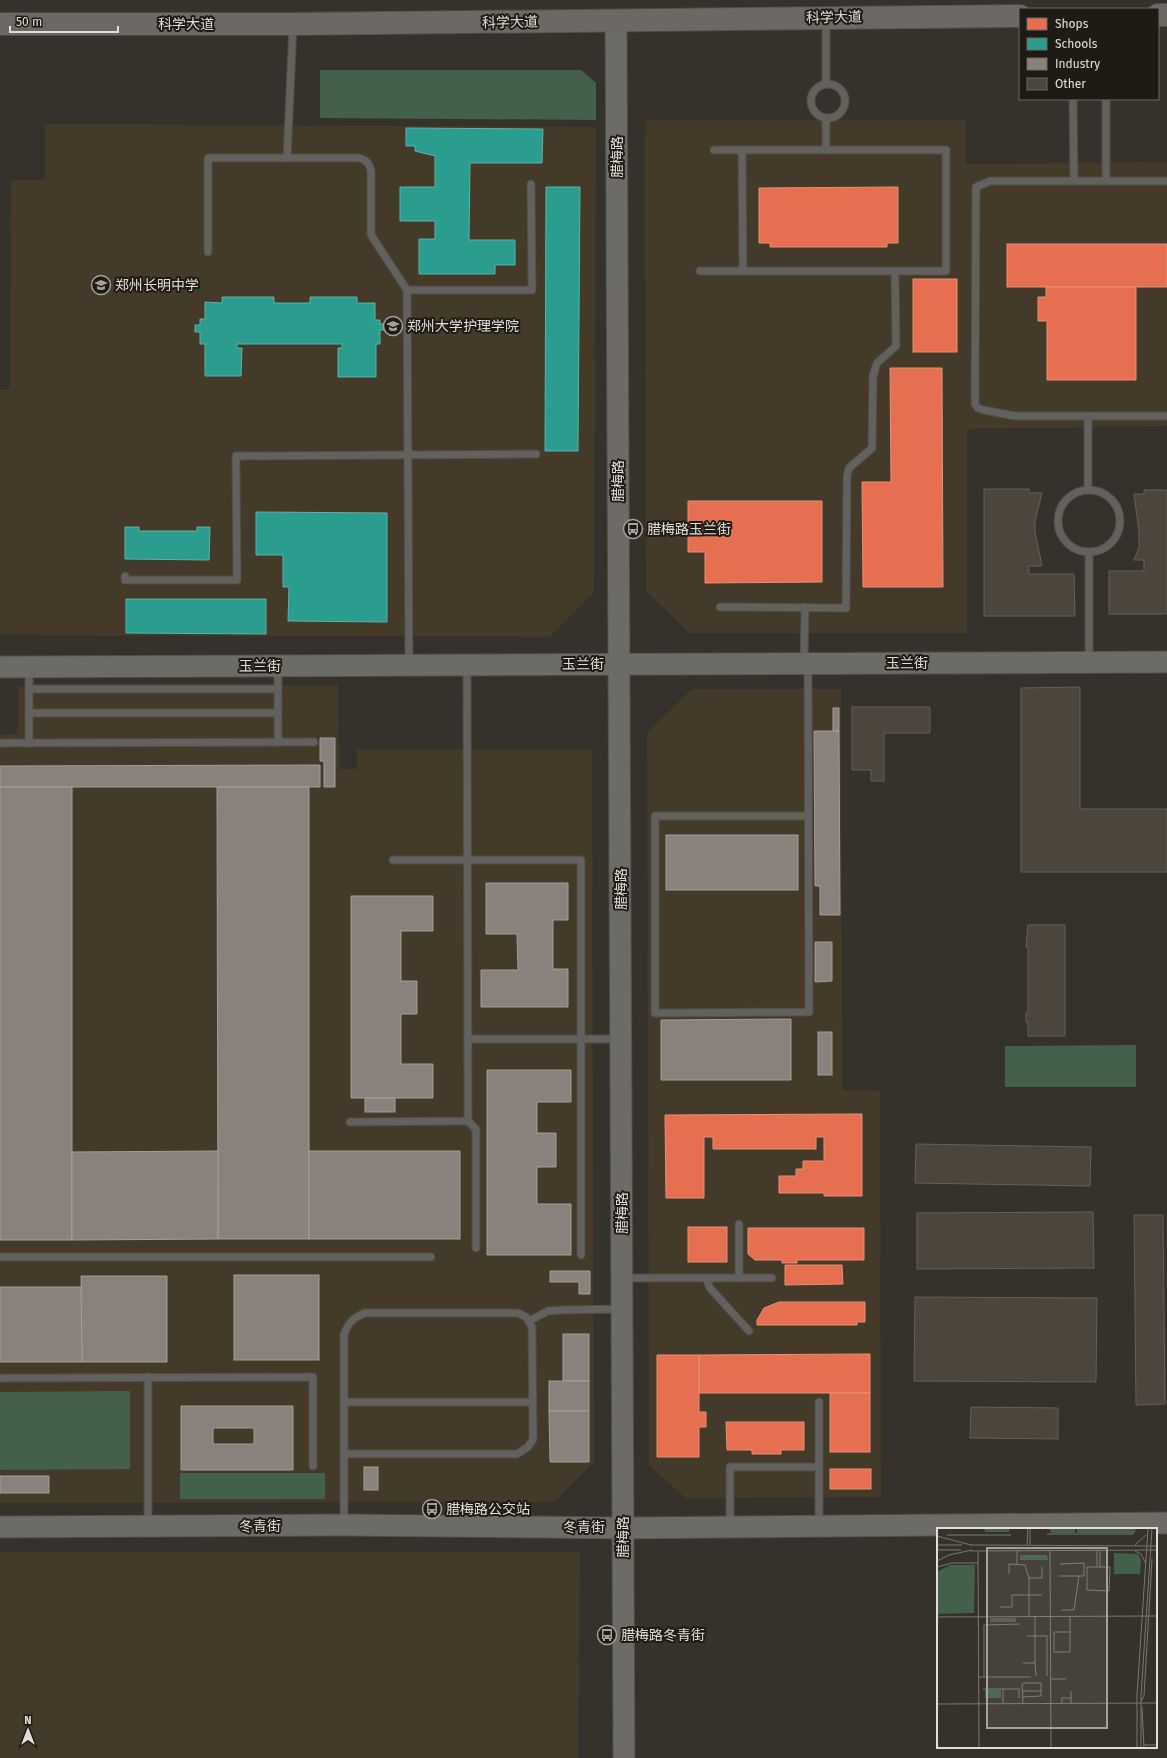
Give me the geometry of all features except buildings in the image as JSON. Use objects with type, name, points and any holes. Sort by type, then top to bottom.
[{"type":"main road","name":"科学大道","points":[[0,24],[293,24],[1019,16]]},
{"type":"street","name":"腊梅路","points":[[616,21],[624,1758]]},
{"type":"street","name":"玉兰街","points":[[0,667],[1167,662]]},
{"type":"street","name":"冬青街","points":[[0,1527],[344,1525],[623,1528],[1167,1523]]},
{"type":"lane","points":[[826,17],[826,84]]},
{"type":"lane","points":[[287,158],[293,24]]},
{"type":"lane","points":[[826,84],[837,86],[842,90],[845,103],[839,114],[834,118],[826,119],[817,116],[813,111],[810,101],[814,90],[819,86],[826,84]]},
{"type":"lane","points":[[1073,100],[1074,181]]},
{"type":"lane","points":[[1106,100],[1106,181]]},
{"type":"lane","points":[[826,119],[826,150]]},
{"type":"lane","points":[[700,271],[946,271],[946,150],[714,150]]},
{"type":"lane","points":[[742,150],[743,271]]},
{"type":"lane","points":[[208,252],[208,158],[359,158],[368,162],[371,171],[371,235],[407,290],[410,665]]},
{"type":"lane","points":[[1167,181],[990,181],[976,187],[975,404],[978,408],[984,410],[1014,416],[1167,416]]},
{"type":"lane","points":[[407,290],[532,290],[531,184]]},
{"type":"lane","points":[[720,607],[846,608],[847,476],[849,468],[872,448],[873,376],[877,363],[896,346],[895,271]]},
{"type":"lane","points":[[1088,416],[1088,490]]},
{"type":"lane","points":[[125,576],[125,580],[237,580],[236,456],[536,454]]},
{"type":"lane","points":[[1088,490],[1101,492],[1114,502],[1118,509],[1120,524],[1115,539],[1109,545],[1102,550],[1089,552],[1078,550],[1065,541],[1060,531],[1058,519],[1060,510],[1069,497],[1088,490]]},
{"type":"lane","points":[[1089,552],[1089,662]]},
{"type":"lane","points":[[805,607],[808,816],[809,1012],[655,1013],[655,816],[808,816]]},
{"type":"lane","points":[[467,665],[468,1121],[476,1129],[476,1248]]},
{"type":"lane","points":[[29,666],[29,743]]},
{"type":"lane","points":[[278,666],[278,742]]},
{"type":"lane","points":[[29,689],[278,689]]},
{"type":"lane","points":[[29,713],[278,713]]},
{"type":"lane","points":[[0,743],[314,742]]},
{"type":"lane","points":[[392,860],[581,860],[581,1255]]},
{"type":"lane","points":[[468,1039],[621,1039]]},
{"type":"lane","points":[[350,1122],[468,1121]]},
{"type":"lane","points":[[739,1224],[740,1278]]},
{"type":"lane","points":[[0,1257],[431,1257]]},
{"type":"lane","points":[[622,1278],[772,1278]]},
{"type":"lane","points":[[706,1278],[710,1288],[748,1331]]},
{"type":"lane","points":[[529,1321],[548,1312],[562,1310],[622,1309]]},
{"type":"lane","points":[[344,1454],[517,1454],[528,1447],[533,1438],[532,1326],[529,1321],[526,1317],[518,1313],[365,1313],[355,1317],[348,1323],[344,1334],[344,1402],[344,1454],[344,1525]]},
{"type":"lane","points":[[148,1377],[148,1526]]},
{"type":"lane","points":[[0,1378],[313,1377],[313,1466]]},
{"type":"lane","points":[[344,1402],[532,1402]]},
{"type":"lane","points":[[819,1402],[819,1526]]},
{"type":"lane","points":[[730,1527],[730,1467],[819,1467]]},
{"type":"shaded area","points":[[645,120],[966,120],[966,164],[1167,162],[1167,426],[967,429],[967,633],[689,633],[646,591]]},
{"type":"shaded area","name":"郑州大学护理学院","points":[[45,124],[596,127],[594,592],[550,637],[0,635],[0,390],[10,390],[11,180],[45,180]]},
{"type":"shaded area","points":[[338,685],[339,769],[357,769],[357,749],[592,749],[594,1462],[554,1502],[0,1503],[0,735],[18,734],[18,686]]},
{"type":"shaded area","points":[[692,689],[841,689],[842,1090],[880,1091],[881,1497],[685,1498],[649,1465],[647,733]]},
{"type":"shaded area","points":[[0,1552],[580,1552],[578,1758],[0,1758]]},
{"type":"green space","points":[[320,70],[581,70],[596,83],[596,120],[320,118]]},
{"type":"green space","points":[[1136,1045],[1136,1087],[1005,1087],[1005,1046]]},
{"type":"green space","points":[[130,1391],[130,1469],[0,1470],[0,1392]]},
{"type":"green space","points":[[180,1473],[325,1473],[325,1499],[180,1499]]},
{"type":"place","name":"郑州长明中学","points":[[101,285]]},
{"type":"place","name":"郑州大学护理学院","points":[[393,326]]},
{"type":"place","name":"腊梅路玉兰街","points":[[633,529]]},
{"type":"place","name":"腊梅路公交站","points":[[432,1509]]},
{"type":"place","name":"腊梅路冬青街","points":[[607,1635]]}]
